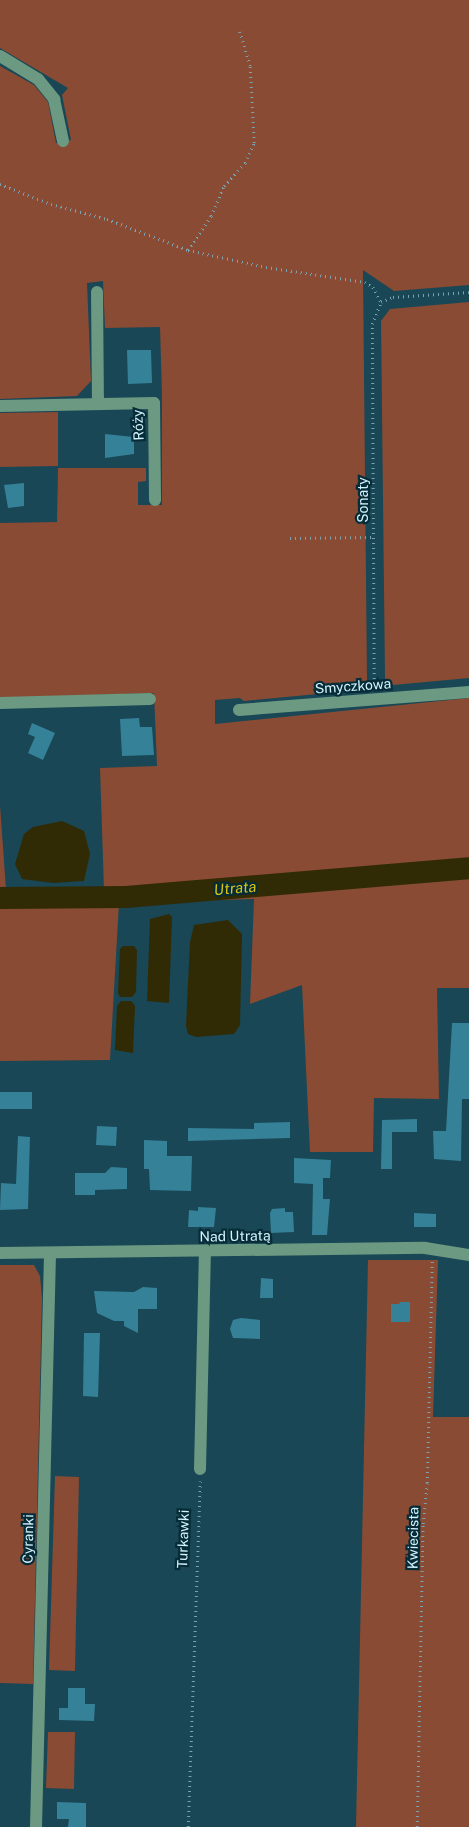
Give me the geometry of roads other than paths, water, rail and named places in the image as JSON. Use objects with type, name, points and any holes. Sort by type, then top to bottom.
[{"type":"street","points":[[0,56],[38,79],[54,99],[63,141]]},
{"type":"street","points":[[96,292],[98,404]]},
{"type":"street","name":"Róży","points":[[0,406],[154,403],[155,500]]},
{"type":"street","name":"Smyczkowa","points":[[238,710],[469,692]]},
{"type":"street","points":[[0,702],[150,699]]},
{"type":"street","name":"Nad Utratą","points":[[0,1253],[432,1249],[469,1255]]},
{"type":"street","points":[[200,1469],[205,1251]]},
{"type":"street","name":"Cyranki","points":[[36,1827],[50,1253]]},
{"type":"waterway","name":"Utrata","points":[[0,898],[126,897],[469,868]]}]
